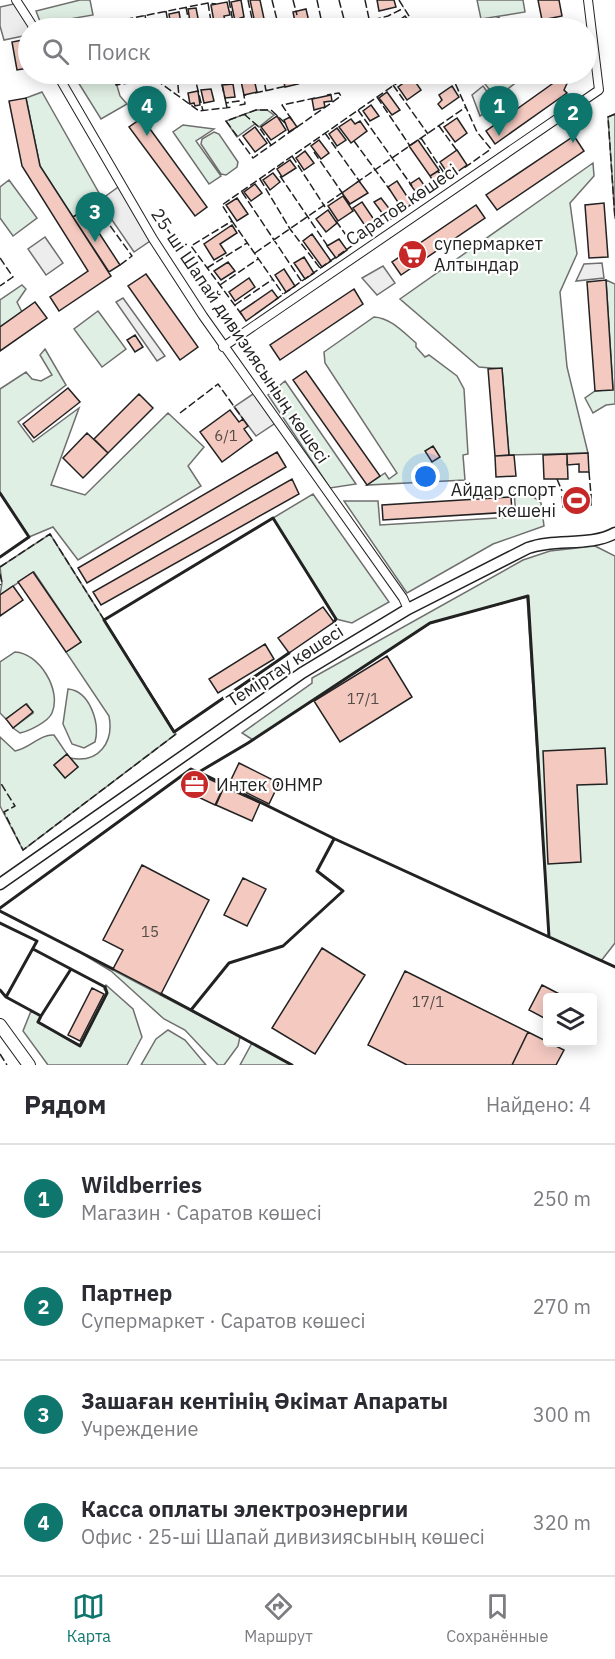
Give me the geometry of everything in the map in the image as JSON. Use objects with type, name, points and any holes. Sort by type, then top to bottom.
[{"type":"main road","points":[[0,1025],[29,1065]]},
{"type":"street","points":[[16,0],[27,18]]},
{"type":"street","name":"Саратов көшесі","points":[[588,0],[590,18]]},
{"type":"street","name":"Саратов көшесі","points":[[223,347],[599,90],[597,74]]},
{"type":"street","name":"25-ші Шапай дивизиясының көшесі","points":[[63,84],[164,257],[223,347],[403,598],[408,609]]},
{"type":"street","name":"Теміртау көшесі","points":[[0,884],[302,673],[408,609],[536,545],[603,538],[615,533]]},
{"type":"green space","points":[[80,0],[90,0],[93,15],[76,18],[39,18],[36,11]]},
{"type":"green space","points":[[477,0],[523,0],[525,12],[481,18]]},
{"type":"green space","points":[[79,84],[116,84],[120,96],[127,104],[101,119]]},
{"type":"green space","points":[[485,84],[514,84],[496,98]]},
{"type":"green space","points":[[42,92],[99,193],[98,209],[88,216],[84,210],[73,217],[40,166],[26,98]]},
{"type":"green space","points":[[256,110],[267,110],[274,115],[259,127],[255,124],[237,137],[226,121]]},
{"type":"green space","points":[[615,114],[615,219],[608,117]]},
{"type":"green space","points":[[183,125],[214,129],[196,141],[221,176],[209,184],[173,132]]},
{"type":"green space","points":[[214,132],[219,134],[238,162],[237,167],[226,175],[221,174],[201,144],[202,139]]},
{"type":"green space","points":[[593,163],[594,176],[570,203],[577,254],[560,292],[567,367],[588,453],[509,455],[502,369],[479,367],[400,299]]},
{"type":"green space","points":[[9,180],[37,218],[13,236],[0,218],[0,187]]},
{"type":"green space","points":[[606,280],[615,284],[615,404],[606,405],[593,413],[585,398],[595,391],[613,389]]},
{"type":"green space","points":[[22,285],[26,289],[17,302],[22,312],[0,327],[0,300]]},
{"type":"green space","points":[[98,311],[126,349],[102,367],[74,329]]},
{"type":"green space","points":[[374,317],[396,326],[416,343],[416,347],[425,357],[429,355],[457,376],[464,389],[468,454],[463,455],[465,480],[367,485],[385,473],[389,479],[397,473],[325,363],[324,352]]},
{"type":"green space","points":[[45,349],[66,385],[18,422],[33,442],[79,408],[51,485],[85,495],[168,413],[204,447],[188,466],[201,486],[78,560],[53,527],[29,537],[0,493],[0,389],[26,372],[32,379],[41,381],[52,375],[40,355]]},
{"type":"green space","points":[[285,381],[356,484],[330,488],[268,395]]},
{"type":"green space","points":[[520,486],[541,503],[544,526],[493,544],[407,593],[344,501],[378,501],[380,525],[516,517],[514,491]]},
{"type":"green space","points":[[313,494],[389,602],[352,623],[336,619],[273,518]]},
{"type":"green space","points":[[50,534],[176,734],[23,850],[0,806],[0,737],[15,751],[44,737],[54,735],[67,754],[54,765],[65,778],[78,767],[70,758],[89,758],[96,754],[107,742],[110,726],[109,716],[66,652],[81,642],[34,572],[0,595],[2,583],[0,567]]},
{"type":"green space","points":[[595,546],[615,556],[615,943],[601,961],[549,937],[527,597],[430,623],[253,740],[242,733],[312,683],[312,678],[523,560],[550,551]]},
{"type":"green space","points":[[15,652],[24,654],[40,666],[54,694],[52,713],[47,720],[20,733],[13,728],[33,713],[27,704],[6,719],[0,713],[0,662]]},
{"type":"green space","points":[[68,689],[82,695],[92,709],[96,726],[95,742],[84,748],[72,744],[63,724]]},
{"type":"green space","points":[[81,953],[240,1037],[238,1046],[224,1065],[218,1065],[185,1030],[164,1019],[111,971]]},
{"type":"green space","points":[[106,985],[133,1009],[142,1037],[127,1065],[48,1065],[23,1031],[31,1011],[41,1016],[38,1023],[80,1045],[107,993],[104,989]]},
{"type":"green space","points":[[168,1030],[185,1040],[206,1065],[141,1065],[156,1039]]},
{"type":"green space","points":[[252,1043],[292,1065],[240,1065]]},
{"type":"shaded area","points":[[18,3],[28,18],[18,18],[18,37],[4,40],[0,26],[0,7]]},
{"type":"shaded area","points":[[483,86],[496,104],[480,116],[472,95]]},
{"type":"shaded area","points":[[121,185],[153,239],[134,252],[99,201]]},
{"type":"shaded area","points":[[45,237],[63,263],[46,275],[28,249]]},
{"type":"shaded area","points":[[602,263],[604,278],[576,281],[584,264]]},
{"type":"shaded area","points":[[383,266],[395,283],[377,295],[362,278]]},
{"type":"shaded area","points":[[123,298],[165,356],[157,361],[116,302]]},
{"type":"shaded area","points":[[256,392],[277,422],[256,436],[234,407]]},
{"type":"building","points":[[241,0],[244,17],[234,18],[231,2]]},
{"type":"building","points":[[250,0],[260,0],[264,18],[254,18]]},
{"type":"building","points":[[377,0],[394,0],[396,7],[379,11]]},
{"type":"building","points":[[538,0],[559,0],[562,16],[542,18]]},
{"type":"building","points":[[227,2],[230,15],[224,16],[224,18],[213,18],[211,5]]},
{"type":"building","points":[[196,8],[198,18],[189,18],[188,9]]},
{"type":"building","points":[[306,9],[308,18],[294,18],[293,12]]},
{"type":"building","points":[[179,12],[180,18],[170,18],[169,14]]},
{"type":"building","points":[[18,41],[18,70],[17,70],[12,42]]},
{"type":"building","points":[[233,84],[235,97],[225,98],[222,85]]},
{"type":"building","points":[[242,84],[255,84],[257,92],[244,95]]},
{"type":"building","points":[[402,84],[417,84],[421,90],[407,100],[398,87]]},
{"type":"building","points":[[552,84],[567,84],[564,90],[567,93],[495,144],[486,131]]},
{"type":"building","points":[[452,86],[459,97],[442,109],[438,104],[442,100],[439,95]]},
{"type":"building","points":[[211,89],[214,101],[204,103],[201,90]]},
{"type":"building","points":[[198,91],[200,105],[195,106],[194,103],[190,104],[188,93]]},
{"type":"building","points":[[387,92],[400,110],[392,115],[379,98]]},
{"type":"building","points":[[331,95],[332,101],[324,102],[325,107],[314,110],[312,99]]},
{"type":"building","points":[[26,98],[40,166],[111,276],[59,311],[50,297],[88,271],[22,166],[9,101]]},
{"type":"building","points":[[371,105],[379,116],[370,121],[363,111]]},
{"type":"building","points":[[277,116],[286,130],[271,140],[261,127]]},
{"type":"building","points":[[290,117],[297,127],[289,132],[284,120]]},
{"type":"building","points":[[142,118],[207,207],[195,216],[129,127]]},
{"type":"building","points":[[457,118],[467,133],[455,142],[444,127]]},
{"type":"building","points":[[351,119],[355,124],[360,121],[367,131],[351,143],[339,127]]},
{"type":"building","points":[[255,127],[267,143],[255,152],[243,136]]},
{"type":"building","points":[[337,128],[346,140],[337,146],[329,134]]},
{"type":"building","points":[[574,136],[584,151],[497,210],[486,195]]},
{"type":"building","points":[[319,140],[329,153],[321,159],[311,146]]},
{"type":"building","points":[[418,140],[439,170],[430,176],[409,146]]},
{"type":"building","points":[[457,150],[467,165],[450,177],[440,162]]},
{"type":"building","points":[[305,151],[314,163],[304,170],[296,158]]},
{"type":"building","points":[[290,160],[296,168],[282,177],[277,169]]},
{"type":"building","points":[[438,171],[445,181],[437,187],[430,176]]},
{"type":"building","points":[[273,173],[280,182],[270,190],[263,180]]},
{"type":"building","points":[[419,178],[429,192],[420,198],[410,184]]},
{"type":"building","points":[[359,181],[368,193],[350,204],[342,193]]},
{"type":"building","points":[[397,181],[412,204],[403,210],[388,187]]},
{"type":"building","points":[[255,184],[262,193],[251,201],[244,192]]},
{"type":"building","points":[[343,196],[353,211],[338,221],[328,206]]},
{"type":"building","points":[[237,198],[248,214],[237,221],[226,205]]},
{"type":"building","points":[[381,198],[395,216],[388,221],[374,202]]},
{"type":"building","points":[[362,202],[379,227],[370,233],[353,208]]},
{"type":"building","points":[[604,203],[608,257],[589,258],[585,205]]},
{"type":"building","points":[[476,205],[485,218],[401,275],[392,262]]},
{"type":"building","points":[[84,210],[120,265],[109,272],[73,217]]},
{"type":"building","points":[[328,210],[337,223],[326,232],[316,219]]},
{"type":"building","points":[[232,225],[237,233],[220,244],[226,253],[214,260],[204,244]]},
{"type":"building","points":[[312,234],[331,261],[322,267],[303,241]]},
{"type":"building","points":[[339,239],[347,250],[336,258],[327,246]]},
{"type":"building","points":[[304,257],[314,273],[305,279],[294,263]]},
{"type":"building","points":[[228,262],[235,271],[221,280],[214,271]]},
{"type":"building","points":[[284,269],[295,286],[286,292],[275,275]]},
{"type":"building","points":[[146,274],[198,347],[180,360],[128,286]]},
{"type":"building","points":[[249,278],[255,287],[235,301],[229,292]]},
{"type":"building","points":[[606,280],[613,390],[595,391],[587,282]]},
{"type":"building","points":[[354,289],[363,304],[280,360],[270,345]]},
{"type":"building","points":[[272,290],[278,298],[246,321],[240,312]]},
{"type":"building","points":[[35,302],[47,318],[0,351],[0,327]]},
{"type":"building","points":[[135,335],[143,347],[135,352],[127,340]]},
{"type":"building","points":[[502,368],[509,455],[495,456],[488,369]]},
{"type":"building","points":[[306,371],[380,476],[367,485],[293,380]]},
{"type":"building","points":[[68,388],[80,402],[34,438],[23,424]]},
{"type":"building","points":[[139,394],[153,408],[108,453],[94,439]]},
{"type":"building","points":[[230,410],[239,422],[243,419],[248,426],[244,429],[252,440],[222,462],[200,432]]},
{"type":"building","points":[[87,433],[108,453],[83,478],[63,458]]},
{"type":"building","points":[[433,446],[440,457],[432,462],[425,451]]},
{"type":"building","points":[[277,452],[286,467],[87,583],[78,568]]},
{"type":"building","points":[[588,453],[589,472],[579,472],[579,464],[567,465],[567,454]]},
{"type":"building","points":[[567,454],[568,479],[544,479],[543,455]]},
{"type":"building","points":[[514,455],[516,476],[496,477],[495,456]]},
{"type":"building","points":[[292,479],[299,494],[101,605],[93,592]]},
{"type":"building","points":[[591,495],[591,505],[563,507],[562,497]]},
{"type":"building","points":[[511,497],[512,512],[383,520],[382,505]]},
{"type":"building","points":[[33,572],[81,642],[66,652],[18,582]]},
{"type":"building","points":[[13,586],[23,600],[0,616],[0,595]]},
{"type":"building","points":[[323,607],[334,622],[289,653],[278,638]]},
{"type":"building","points":[[265,644],[274,659],[218,693],[209,679]]},
{"type":"building","points":[[387,656],[412,697],[340,742],[314,701]]},
{"type":"building","points":[[26,704],[33,712],[13,728],[6,719]]},
{"type":"building","points":[[605,748],[607,784],[577,785],[581,862],[548,864],[543,751]]},
{"type":"building","points":[[67,754],[78,767],[65,778],[54,765]]},
{"type":"building","points":[[239,763],[279,783],[269,804],[229,784]]},
{"type":"building","points":[[190,770],[224,786],[215,805],[181,789]]},
{"type":"building","points":[[224,787],[260,803],[252,821],[216,805]]},
{"type":"building","points":[[142,865],[209,900],[161,994],[113,969],[123,950],[103,940]]},
{"type":"building","points":[[243,878],[266,889],[247,926],[224,915]]},
{"type":"building","points":[[322,948],[365,975],[315,1054],[272,1028]]},
{"type":"building","points":[[405,971],[528,1032],[512,1065],[407,1065],[368,1045]]},
{"type":"building","points":[[542,985],[557,993],[543,993],[543,1017],[529,1010]]},
{"type":"building","points":[[92,988],[104,994],[80,1041],[68,1035]]},
{"type":"building","points":[[528,1032],[543,1040],[543,1047],[558,1047],[564,1050],[556,1065],[512,1065]]},
{"type":"fence","points":[[229,0],[232,18]]},
{"type":"fence","points":[[248,0],[252,18]]},
{"type":"fence","points":[[272,0],[276,18]]},
{"type":"fence","points":[[293,0],[297,15]]},
{"type":"fence","points":[[317,0],[321,18]]},
{"type":"fence","points":[[339,0],[344,18]]},
{"type":"fence","points":[[365,0],[369,18]]},
{"type":"fence","points":[[399,0],[410,18]]},
{"type":"fence","points":[[208,3],[210,18]]},
{"type":"fence","points":[[132,18],[208,3],[216,4]]},
{"type":"fence","points":[[186,7],[188,18]]},
{"type":"fence","points":[[380,18],[404,8]]},
{"type":"fence","points":[[166,11],[167,18]]},
{"type":"fence","points":[[116,84],[122,84]]},
{"type":"fence","points":[[162,84],[199,111],[233,107]]},
{"type":"fence","points":[[178,84],[179,97]]},
{"type":"fence","points":[[196,84],[203,111]]},
{"type":"fence","points":[[222,84],[226,103]]},
{"type":"fence","points":[[265,84],[266,91]]},
{"type":"fence","points":[[242,315],[191,246],[232,221],[222,205],[396,84]]},
{"type":"fence","points":[[455,84],[477,132],[491,149],[464,168]]},
{"type":"fence","points":[[393,85],[428,134]]},
{"type":"fence","points":[[255,93],[287,86]]},
{"type":"fence","points":[[285,123],[271,110],[256,110],[226,121],[253,158],[341,96],[339,93],[327,95]]},
{"type":"fence","points":[[227,108],[226,103],[239,101],[240,105],[245,104],[244,95],[246,95]]},
{"type":"fence","points":[[377,97],[410,146]]},
{"type":"fence","points":[[292,120],[282,105],[315,98]]},
{"type":"fence","points":[[356,183],[466,107]]},
{"type":"fence","points":[[358,110],[412,186]]},
{"type":"fence","points":[[244,114],[259,127],[271,145]]},
{"type":"fence","points":[[615,114],[608,117],[615,219]]},
{"type":"fence","points":[[439,126],[458,152]]},
{"type":"fence","points":[[325,133],[360,182]]},
{"type":"fence","points":[[421,138],[448,179]]},
{"type":"fence","points":[[354,141],[390,190]]},
{"type":"fence","points":[[314,152],[343,194]]},
{"type":"fence","points":[[292,156],[325,207]]},
{"type":"fence","points":[[280,176],[329,248]]},
{"type":"fence","points":[[275,300],[451,176]]},
{"type":"fence","points":[[260,179],[290,229],[320,268]]},
{"type":"fence","points":[[242,192],[302,282]]},
{"type":"fence","points":[[255,253],[343,192]]},
{"type":"fence","points":[[88,216],[98,209],[132,256],[120,265]]},
{"type":"fence","points":[[232,221],[283,294]]},
{"type":"fence","points":[[336,221],[353,245]]},
{"type":"fence","points":[[207,268],[247,243]]},
{"type":"fence","points":[[0,258],[13,277],[0,286]]},
{"type":"fence","points":[[220,285],[258,259]]},
{"type":"fence","points":[[235,305],[273,279]]},
{"type":"fence","points":[[180,413],[218,384],[243,419]]},
{"type":"fence","points":[[589,472],[591,495]]},
{"type":"fence","points":[[557,479],[562,491]]},
{"type":"fence","points":[[0,567],[50,534],[176,734],[23,850],[4,812],[15,806],[0,782]]},
{"type":"fence","points":[[0,574],[2,583],[0,585]]},
{"type":"fence","points":[[0,1054],[7,1065]]},
{"type":"wall","points":[[0,493],[29,537],[0,557]]},
{"type":"wall","points":[[289,653],[174,732],[104,620],[273,518],[336,619],[334,622]]},
{"type":"wall","points":[[528,596],[549,937],[335,839],[199,772],[248,743],[430,623],[528,596]]},
{"type":"wall","points":[[0,908],[191,769],[200,773]]},
{"type":"wall","points":[[161,994],[191,1010],[229,963],[283,946],[343,891],[317,871],[334,839]]},
{"type":"wall","points":[[0,911],[113,969]]},
{"type":"wall","points":[[0,923],[37,941],[6,997]]},
{"type":"wall","points":[[547,936],[615,967]]},
{"type":"wall","points":[[0,990],[6,997],[41,1016],[38,1022],[80,1046],[107,993],[105,987],[33,949]]},
{"type":"wall","points":[[41,1016],[71,969]]},
{"type":"wall","points":[[191,1010],[292,1065]]},
{"type":"place","name":"Касса оплаты электроэнергии","points":[[147,136]]},
{"type":"place","name":"Wildberries","points":[[499,136]]},
{"type":"place","name":"Партнер","points":[[573,143]]},
{"type":"place","name":"Зашаған кентінің Әкімат Апараты","points":[[95,242]]},
{"type":"place","name":"супермаркет Алтындар","points":[[413,254]]},
{"type":"place","name":"Айдар спорт кешені","points":[[577,500]]},
{"type":"place","name":"Интек ОНМР","points":[[195,785]]}]
